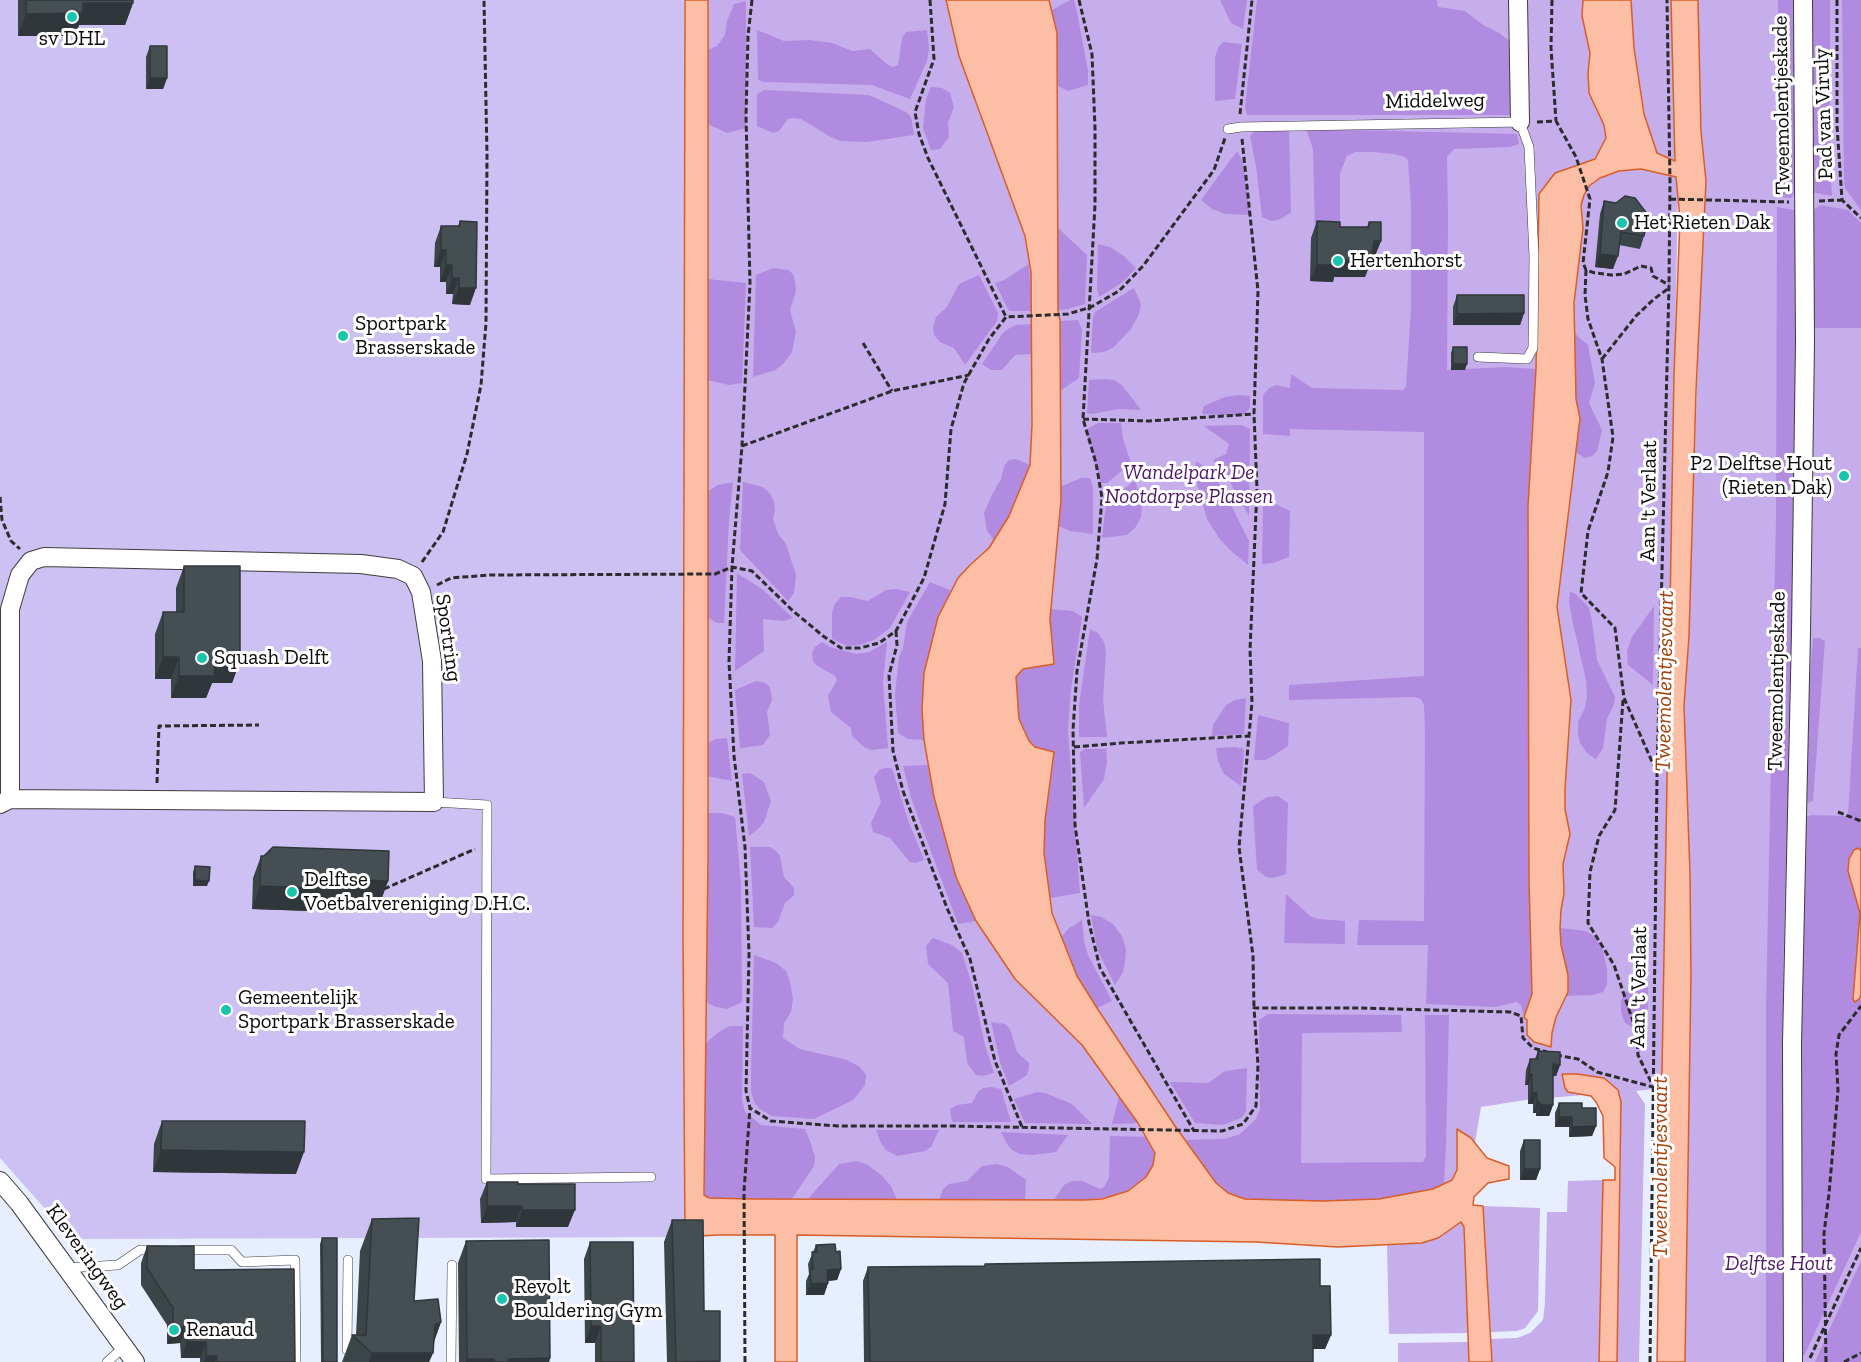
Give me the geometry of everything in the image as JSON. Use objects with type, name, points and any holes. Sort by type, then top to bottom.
[{"type":"street","points":[[1518,0],[1520,122]]},
{"type":"street","name":"Tweemolentjeskade","points":[[1793,1362],[1792,1043],[1801,632],[1805,202],[1803,0]]},
{"type":"street","name":"Sportring","points":[[32,561],[44,557],[361,564],[398,569],[417,584],[432,661],[434,802]]},
{"type":"street","points":[[32,561],[20,575],[10,609],[5,802],[157,800],[434,802]]},
{"type":"street","name":"Kleveringweg","points":[[0,1181],[19,1203],[135,1362]]},
{"type":"lane","name":"Middelweg","points":[[1228,129],[1520,122]]},
{"type":"lane","points":[[1478,357],[1527,359],[1533,348],[1534,256],[1529,147],[1520,122]]},
{"type":"lane","points":[[434,802],[488,805],[486,1179],[651,1177]]},
{"type":"lane","points":[[66,1268],[118,1265],[140,1250],[231,1250],[242,1262],[295,1260],[296,1362]]},
{"type":"lane","points":[[347,1350],[348,1260]]},
{"type":"lane","points":[[451,1362],[452,1265]]},
{"type":"lane","points":[[107,1362],[124,1347]]},
{"type":"path","points":[[417,584],[443,532],[468,454],[481,386],[486,311],[487,156],[484,0]]},
{"type":"path","points":[[745,1362],[744,1191],[750,1108],[746,1091],[750,954],[745,847],[734,756],[729,662],[732,567],[742,446],[750,284],[746,116],[748,36],[752,0]]},
{"type":"path","points":[[930,0],[934,59],[915,112],[919,134],[928,158],[1006,317]]},
{"type":"path","points":[[1079,0],[1092,54],[1095,205],[1083,419],[1096,463],[1102,498],[1097,559],[1077,671],[1074,747],[1075,825],[1089,923],[1100,968],[1194,1131]]},
{"type":"path","points":[[750,1108],[771,1121],[838,1126],[1222,1131],[1243,1124],[1256,1106],[1258,1065],[1253,956],[1239,848],[1252,702],[1250,650],[1257,489],[1254,414],[1258,291],[1239,107],[1252,0]]},
{"type":"path","points":[[1552,0],[1551,48],[1556,121],[1576,157],[1590,199],[1583,263],[1586,270],[1585,295],[1588,319],[1602,359],[1613,437],[1608,472],[1588,531],[1581,593],[1614,628],[1624,698],[1615,810],[1599,836],[1590,872],[1588,923],[1614,965],[1637,1034],[1638,1055],[1653,1087]]},
{"type":"path","name":"Aan 't Verlaat","points":[[1650,1362],[1657,775],[1670,226],[1673,199],[1670,182],[1667,0]]},
{"type":"path","name":"Pad van Viruly","points":[[1837,0],[1837,125],[1842,200],[1861,218]]},
{"type":"path","points":[[1520,122],[1556,121]]},
{"type":"path","points":[[1006,317],[1068,314],[1091,307],[1119,291],[1143,266],[1214,170],[1228,129]]},
{"type":"path","points":[[1673,199],[1805,202],[1842,200]]},
{"type":"path","points":[[1643,223],[1670,226]]},
{"type":"path","points":[[1586,270],[1612,275],[1624,274],[1641,266],[1651,268],[1653,276],[1669,286],[1636,316],[1602,359]]},
{"type":"path","points":[[417,584],[489,575],[715,574],[732,567],[752,571],[792,610],[841,648],[860,648],[879,643],[896,631],[924,578],[945,504],[951,429],[964,383],[1006,317]]},
{"type":"path","points":[[863,343],[891,392]]},
{"type":"path","points":[[742,446],[891,392],[969,375]]},
{"type":"path","points":[[1083,419],[1149,421],[1254,414]]},
{"type":"path","points":[[0,497],[2,520],[11,541],[32,561]]},
{"type":"path","points":[[896,631],[897,645],[889,675],[893,751],[903,791],[947,908],[970,959],[995,1061],[1022,1128]]},
{"type":"path","points":[[1624,698],[1657,775]]},
{"type":"path","points":[[157,800],[159,726],[259,725]]},
{"type":"path","points":[[1074,747],[1248,736]]},
{"type":"path","points":[[1838,812],[1861,821]]},
{"type":"path","points":[[384,890],[488,843]]},
{"type":"path","points":[[1826,1362],[1824,1233],[1838,1090],[1836,1054],[1839,1035],[1861,1006]]},
{"type":"path","points":[[1254,1008],[1510,1012],[1521,1016],[1522,1038],[1533,1048],[1578,1059],[1597,1072],[1653,1087]]},
{"type":"path","points":[[1808,1362],[1861,1248]]},
{"type":"path","points":[[1844,1362],[1861,1353]]},
{"type":"green space","name":"Wandelpark De Nootdorpse Plassen","points":[[704,0],[1675,0],[1679,137],[1663,1088],[1636,1091],[1645,1104],[1639,1362],[1617,1362],[1621,1125],[1618,1092],[1525,1100],[1481,1107],[1469,1178],[1418,1224],[712,1218],[709,1041],[706,1043],[706,1002],[708,1003]]},
{"type":"green space","points":[[1074,0],[1077,12],[1088,71],[1088,85],[1068,91],[1058,86],[1057,33],[1052,10]]},
{"type":"green space","points":[[1220,0],[1247,0],[1243,29],[1231,23]]},
{"type":"green space","points":[[1257,0],[1437,0],[1438,7],[1465,11],[1511,42],[1512,115],[1247,115],[1245,107]]},
{"type":"green space","name":"Delftse Hout","points":[[1698,0],[1861,0],[1861,1362],[1685,1362],[1691,975],[1684,706],[1705,208],[1698,74]]},
{"type":"green space","points":[[1778,0],[1797,0],[1798,188],[1791,198],[1778,197]]},
{"type":"green space","points":[[1810,0],[1830,0],[1832,196],[1811,192]]},
{"type":"green space","points":[[1842,0],[1861,0],[1861,210],[1845,188],[1844,177]]},
{"type":"green space","points":[[746,1],[746,128],[727,133],[708,124],[708,50],[717,46],[725,35],[727,21],[734,4]]},
{"type":"green space","points":[[757,30],[784,41],[810,40],[832,43],[852,51],[870,49],[893,67],[898,65],[902,38],[906,32],[927,30],[929,49],[927,61],[910,99],[872,85],[758,80]]},
{"type":"green space","points":[[1223,42],[1242,44],[1235,99],[1215,101],[1215,57]]},
{"type":"green space","points":[[931,87],[942,88],[950,93],[954,107],[948,123],[949,137],[940,149],[931,150],[923,128],[926,99]]},
{"type":"green space","points":[[764,90],[869,95],[906,112],[911,117],[914,135],[867,142],[840,141],[801,119],[793,118],[788,119],[779,131],[773,133],[757,126],[757,94]]},
{"type":"green space","points":[[1256,129],[1289,129],[1291,213],[1278,220],[1271,221],[1262,217],[1250,136]]},
{"type":"green space","points":[[1306,129],[1517,134],[1519,144],[1510,147],[1454,149],[1447,157],[1447,370],[1505,367],[1536,369],[1528,507],[1529,880],[1532,994],[1524,1017],[1521,1005],[1517,1002],[1495,1007],[1426,1004],[1428,945],[1357,945],[1359,920],[1424,921],[1425,732],[1424,705],[1421,699],[1415,697],[1289,700],[1289,685],[1424,676],[1424,432],[1290,429],[1290,436],[1263,434],[1263,395],[1269,388],[1276,385],[1290,388],[1291,374],[1312,388],[1403,390],[1406,386],[1411,310],[1411,207],[1408,160],[1394,154],[1372,152],[1355,152],[1347,156],[1340,173],[1340,233],[1315,233],[1313,149]]},
{"type":"green space","points":[[1237,151],[1243,162],[1250,215],[1225,214],[1212,209],[1201,200]]},
{"type":"green space","points":[[1820,205],[1848,210],[1861,223],[1861,328],[1814,328],[1812,211]]},
{"type":"green space","points":[[1777,207],[1799,211],[1792,728],[1783,989],[1785,1362],[1766,1362],[1766,1007],[1776,517]]},
{"type":"green space","points":[[1058,228],[1087,255],[1085,304],[1058,310]]},
{"type":"green space","points":[[1098,244],[1110,247],[1136,268],[1123,282],[1099,297],[1097,289]]},
{"type":"green space","points":[[1029,264],[1032,311],[1009,311],[995,283]]},
{"type":"green space","points":[[773,268],[788,270],[793,274],[796,291],[790,310],[796,332],[792,352],[783,364],[775,370],[753,377],[756,275]]},
{"type":"green space","points":[[979,275],[998,313],[997,321],[965,365],[954,348],[940,342],[934,335],[933,328],[936,317],[947,307],[959,284]]},
{"type":"green space","points":[[707,279],[746,283],[742,383],[729,385],[707,380]]},
{"type":"green space","points":[[1134,288],[1141,304],[1139,314],[1131,329],[1114,347],[1104,352],[1091,353],[1095,312]]},
{"type":"green space","points":[[1078,320],[1082,329],[1079,378],[1060,391],[1060,321]]},
{"type":"green space","points":[[1032,324],[1032,354],[1015,355],[1002,370],[991,370],[982,364],[1008,329],[1016,325]]},
{"type":"green space","points":[[1574,333],[1588,345],[1595,383],[1589,403],[1602,430],[1597,451],[1585,458],[1576,452],[1580,418],[1576,399]]},
{"type":"green space","points":[[1089,380],[1114,380],[1122,385],[1141,410],[1118,409],[1087,413]]},
{"type":"green space","points":[[1250,396],[1250,408],[1242,416],[1202,414],[1204,406],[1225,397]]},
{"type":"green space","points":[[1098,423],[1121,423],[1123,439],[1131,463],[1107,483],[1101,483],[1086,431]]},
{"type":"green space","points":[[1242,425],[1250,429],[1249,516],[1227,477],[1213,460],[1226,454],[1229,444],[1204,426]]},
{"type":"green space","points":[[1016,459],[1030,465],[1009,516],[994,540],[987,531],[984,513],[1001,479],[1004,466],[1009,460]]},
{"type":"green space","points":[[1196,461],[1211,471],[1224,491],[1249,541],[1248,565],[1219,538],[1207,519],[1195,477]]},
{"type":"green space","points":[[1081,478],[1090,478],[1093,487],[1093,534],[1070,531],[1059,526],[1060,487]]},
{"type":"green space","points":[[1135,480],[1142,504],[1141,517],[1135,528],[1127,535],[1102,538],[1106,504]]},
{"type":"green space","points":[[733,482],[724,623],[717,623],[707,617],[707,492],[718,485]]},
{"type":"green space","points":[[743,482],[763,487],[770,493],[774,502],[773,519],[778,534],[786,544],[796,575],[794,593],[788,601],[740,550]]},
{"type":"green space","points":[[1273,503],[1290,511],[1289,557],[1262,564],[1263,505]]},
{"type":"green space","points":[[737,573],[762,589],[793,618],[784,621],[763,619],[764,651],[735,671]]},
{"type":"green space","points":[[930,582],[952,591],[938,617],[924,673],[922,709],[924,740],[908,739],[898,733],[895,694],[899,657],[903,648],[907,622]]},
{"type":"green space","points":[[896,589],[910,592],[890,628],[874,640],[860,645],[847,646],[832,639],[832,613],[841,597],[868,601],[886,590]]},
{"type":"green space","points":[[1570,592],[1574,593],[1589,608],[1597,660],[1615,697],[1607,719],[1603,748],[1596,759],[1588,754],[1580,743],[1578,734],[1578,722],[1585,708],[1587,697],[1586,680],[1569,603]]},
{"type":"green space","points":[[1654,606],[1653,685],[1628,665],[1627,651],[1632,637]]},
{"type":"green space","points":[[1051,609],[1073,611],[1082,617],[1071,690],[1068,730],[1080,893],[1050,898],[1044,853],[1045,820],[1054,752],[1035,747],[1023,731],[1019,719],[1016,676],[1023,669],[1053,664]]},
{"type":"green space","points":[[1090,629],[1098,633],[1104,642],[1106,652],[1103,699],[1107,737],[1079,737],[1079,705]]},
{"type":"green space","points":[[1813,638],[1825,641],[1813,801],[1808,803],[1802,797],[1801,788]]},
{"type":"green space","points":[[822,642],[830,647],[856,654],[869,652],[887,642],[883,683],[888,748],[871,750],[864,747],[852,736],[851,728],[831,712],[828,696],[837,680],[835,676],[813,661],[812,653],[815,647]]},
{"type":"green space","points":[[1858,648],[1861,648],[1861,851],[1858,848],[1848,871],[1860,913],[1853,999],[1860,998],[1861,992],[1861,1232],[1805,1354],[1800,1358],[1802,818],[1811,815],[1848,816]]},
{"type":"green space","points":[[756,681],[770,687],[772,700],[767,712],[770,735],[763,745],[740,748],[735,690]]},
{"type":"green space","points":[[1246,698],[1244,734],[1212,736],[1213,725],[1226,705]]},
{"type":"green space","points":[[1258,715],[1289,723],[1288,746],[1265,760],[1254,760]]},
{"type":"green space","points":[[727,738],[732,781],[707,776],[707,743]]},
{"type":"green space","points":[[1216,748],[1244,749],[1241,786],[1224,774],[1218,761]]},
{"type":"green space","points":[[1085,749],[1106,749],[1107,763],[1104,779],[1084,808],[1080,752]]},
{"type":"green space","points":[[928,765],[934,797],[956,877],[976,921],[958,924],[911,798],[903,766]]},
{"type":"green space","points":[[892,768],[908,820],[924,860],[910,862],[890,838],[873,832],[871,823],[881,802],[874,777],[879,770]]},
{"type":"green space","points":[[750,773],[764,782],[771,801],[764,822],[749,836],[742,774]]},
{"type":"green space","points":[[1278,796],[1288,803],[1286,874],[1273,878],[1266,877],[1257,870],[1253,806],[1267,797]]},
{"type":"green space","points":[[708,813],[722,813],[735,817],[741,884],[742,1002],[727,1009],[706,1002]]},
{"type":"green space","points":[[750,847],[770,847],[776,851],[780,856],[784,877],[794,888],[794,895],[785,903],[778,922],[772,928],[754,927]]},
{"type":"green space","points":[[1286,894],[1310,916],[1318,919],[1345,921],[1345,944],[1284,943]]},
{"type":"green space","points":[[1091,915],[1101,917],[1113,924],[1122,936],[1126,949],[1125,961],[1123,972],[1115,985],[1097,949]]},
{"type":"green space","points":[[1082,920],[1088,955],[1112,1001],[1097,1008],[1077,976],[1061,938],[1068,929]]},
{"type":"green space","points":[[1560,928],[1586,931],[1595,937],[1603,950],[1607,970],[1607,985],[1603,992],[1593,995],[1566,996],[1568,975],[1561,945]]},
{"type":"green space","points":[[933,938],[952,945],[962,953],[994,1073],[976,1075],[967,1063],[964,1037],[953,1031],[948,983],[928,964],[926,946]]},
{"type":"green space","points":[[754,955],[776,963],[786,971],[790,982],[793,999],[791,1012],[784,1023],[783,1038],[800,1049],[847,1060],[860,1067],[866,1075],[865,1085],[853,1100],[814,1119],[772,1116],[760,1109],[754,1102],[751,1091],[751,1072]]},
{"type":"green space","points":[[1648,987],[1647,1036],[1625,1023],[1621,1012],[1621,1001],[1625,992]]},
{"type":"green space","points":[[1268,1014],[1401,1015],[1402,1032],[1302,1033],[1301,1163],[1423,1162],[1426,1156],[1425,1015],[1449,1015],[1444,1184],[1413,1194],[1379,1199],[1322,1201],[1245,1199],[1228,1193],[1216,1183],[1186,1140],[1224,1139],[1240,1134],[1256,1119],[1260,1109],[1259,1020]]},
{"type":"green space","points":[[991,1022],[1005,1024],[1010,1029],[1017,1052],[1029,1063],[1027,1075],[1009,1086],[1000,1062]]},
{"type":"green space","points":[[730,1026],[743,1026],[742,1099],[745,1112],[761,1125],[805,1129],[810,1141],[815,1157],[814,1166],[791,1200],[709,1198],[704,1195],[706,1043]]},
{"type":"green space","points":[[1247,1068],[1246,1112],[1241,1118],[1223,1125],[1195,1123],[1170,1082],[1208,1083],[1225,1071]]},
{"type":"green space","points":[[983,1088],[1001,1089],[1011,1122],[952,1122],[950,1109],[957,1105],[972,1103],[978,1092]]},
{"type":"green space","points":[[1037,1092],[1072,1104],[1092,1124],[1025,1123],[1014,1099]]},
{"type":"green space","points":[[1119,1096],[1138,1123],[1112,1124]]},
{"type":"green space","points":[[876,1130],[939,1130],[931,1147],[925,1151],[897,1156],[886,1150]]},
{"type":"green space","points":[[1001,1132],[1068,1135],[1056,1152],[1032,1155],[1020,1154],[1012,1150]]},
{"type":"green space","points":[[1110,1136],[1147,1137],[1155,1153],[1153,1165],[1146,1177],[1139,1184],[1117,1196],[1084,1200],[1054,1200],[1064,1185],[1072,1181],[1082,1181],[1100,1189],[1104,1187],[1109,1178]]},
{"type":"green space","points":[[857,1161],[868,1165],[881,1175],[891,1186],[897,1200],[807,1200],[839,1164]]},
{"type":"green space","points":[[997,1164],[1008,1167],[1026,1180],[1025,1200],[939,1200],[943,1189],[949,1184],[967,1181],[982,1166]]},
{"type":"green space","points":[[1603,1180],[1599,1362],[1492,1362],[1491,1339],[1517,1338],[1530,1333],[1543,1320],[1547,1212],[1567,1212],[1568,1181]]},
{"type":"green space","points":[[1483,1206],[1540,1208],[1538,1311],[1525,1328],[1517,1331],[1491,1332]]},
{"type":"green space","points":[[1460,1222],[1464,1227],[1469,1333],[1389,1334],[1387,1245],[1422,1243],[1438,1238]]},
{"type":"green space","points":[[1861,1261],[1861,1362],[1815,1362],[1845,1295]]},
{"type":"green space","points":[[1469,1342],[1469,1362],[1398,1362],[1398,1343]]},
{"type":"shaded area","name":"Sportpark Brasserskade","points":[[0,0],[684,0],[688,671],[685,1237],[72,1239],[0,1158]]},
{"type":"water","points":[[685,0],[708,0],[708,855],[704,1195],[709,1198],[754,1199],[1102,1199],[1128,1191],[1146,1177],[1153,1165],[1155,1153],[1138,1123],[1082,1045],[1015,979],[976,921],[956,877],[934,797],[924,740],[922,709],[924,673],[938,617],[958,578],[989,548],[1009,516],[1030,465],[1032,425],[1031,272],[1025,236],[959,56],[946,0],[1049,0],[1057,33],[1058,310],[1060,321],[1061,500],[1050,619],[1054,664],[1023,669],[1016,677],[1019,719],[1029,741],[1035,747],[1054,752],[1045,820],[1044,853],[1052,913],[1077,976],[1097,1008],[1175,1126],[1216,1183],[1228,1193],[1245,1199],[1322,1201],[1379,1199],[1433,1189],[1452,1180],[1457,1170],[1457,1129],[1471,1138],[1487,1158],[1509,1166],[1509,1179],[1488,1183],[1474,1197],[1473,1205],[1483,1206],[1492,1362],[1469,1362],[1464,1227],[1461,1222],[1438,1238],[1422,1243],[1338,1247],[1256,1242],[797,1235],[797,1362],[775,1362],[775,1235],[685,1237],[683,939]]},
{"type":"water","name":"Tweemolentjesvaart","points":[[1583,0],[1631,0],[1634,48],[1644,114],[1657,153],[1675,161],[1671,0],[1698,0],[1701,132],[1706,181],[1696,391],[1689,636],[1684,706],[1691,975],[1685,1362],[1657,1362],[1674,374],[1680,219],[1676,177],[1641,169],[1619,171],[1600,178],[1589,186],[1581,205],[1583,228],[1574,303],[1576,399],[1580,418],[1557,607],[1571,700],[1565,789],[1565,809],[1570,834],[1563,864],[1564,894],[1560,928],[1561,945],[1568,975],[1568,992],[1556,1017],[1551,1047],[1534,1042],[1527,1035],[1527,1020],[1524,1017],[1532,994],[1529,880],[1528,507],[1536,369],[1539,194],[1555,173],[1595,159],[1606,138],[1604,125],[1589,93],[1590,53],[1582,16]]},
{"type":"water","points":[[1858,848],[1861,851],[1861,992],[1860,998],[1855,1002],[1853,999],[1860,913],[1848,871],[1849,859],[1854,850]]},
{"type":"water","points":[[1562,1074],[1604,1078],[1618,1090],[1621,1102],[1617,1362],[1599,1362],[1603,1180],[1615,1180],[1615,1167],[1604,1158],[1603,1116],[1596,1102],[1591,1096],[1568,1092],[1565,1088]]},
{"type":"building","points":[[26,0],[133,0],[133,3],[83,3],[83,13],[26,14]]},
{"type":"building","points":[[150,46],[167,46],[167,78],[150,78]]},
{"type":"building","points":[[1625,196],[1635,198],[1648,215],[1644,236],[1621,232],[1618,256],[1600,254],[1604,201],[1616,203]]},
{"type":"building","points":[[460,221],[477,222],[476,288],[459,288],[459,278],[452,278],[452,265],[446,265],[446,250],[441,250],[441,226],[460,226]]},
{"type":"building","points":[[1317,221],[1340,222],[1340,227],[1369,227],[1369,222],[1381,222],[1381,241],[1374,241],[1371,261],[1339,260],[1339,265],[1317,265]]},
{"type":"building","points":[[1457,295],[1524,295],[1524,313],[1457,314]]},
{"type":"building","points":[[1453,347],[1467,347],[1467,364],[1453,364]]},
{"type":"building","points":[[184,566],[240,566],[240,661],[215,661],[214,676],[179,676],[179,657],[163,657],[163,612],[184,612]]},
{"type":"building","points":[[273,847],[389,851],[388,881],[320,880],[319,888],[260,886],[261,856]]},
{"type":"building","points":[[195,866],[210,867],[209,881],[195,880]]},
{"type":"building","points":[[1538,1051],[1560,1052],[1560,1065],[1553,1064],[1553,1105],[1540,1105],[1540,1102],[1537,1102],[1537,1093],[1532,1093],[1532,1074],[1529,1074],[1530,1059],[1538,1059]]},
{"type":"building","points":[[1559,1103],[1582,1103],[1582,1108],[1596,1108],[1596,1126],[1572,1127],[1572,1117],[1559,1117]]},
{"type":"building","points":[[162,1121],[305,1121],[304,1152],[161,1150]]},
{"type":"building","points":[[1524,1140],[1540,1140],[1540,1169],[1524,1169]]},
{"type":"building","points":[[487,1182],[575,1184],[575,1210],[522,1210],[522,1206],[487,1206]]},
{"type":"building","points":[[419,1218],[414,1301],[438,1299],[441,1322],[435,1325],[433,1353],[372,1353],[352,1335],[366,1335],[372,1219]]},
{"type":"building","points":[[672,1220],[703,1220],[704,1311],[720,1311],[720,1361],[676,1362]]},
{"type":"building","points":[[322,1238],[337,1238],[337,1362],[323,1362]]},
{"type":"building","points":[[549,1240],[550,1358],[508,1359],[508,1362],[494,1362],[494,1359],[467,1359],[466,1241]]},
{"type":"building","points":[[590,1242],[633,1242],[634,1362],[601,1362],[601,1326],[591,1326]]},
{"type":"building","points":[[835,1244],[836,1252],[840,1251],[841,1269],[827,1270],[828,1283],[811,1284],[812,1252],[817,1252],[816,1245]]},
{"type":"building","points":[[147,1246],[194,1246],[194,1270],[294,1269],[295,1362],[217,1362],[217,1356],[206,1356],[206,1342],[187,1342],[187,1327],[173,1327],[173,1308],[147,1268]]},
{"type":"building","points":[[1320,1259],[1320,1286],[1330,1286],[1331,1335],[1313,1335],[1313,1362],[870,1362],[868,1267]]},
{"type":"place","name":"sv DHL","points":[[72,17]]},
{"type":"place","name":"Het Rieten Dak","points":[[1622,223]]},
{"type":"place","name":"Hertenhorst","points":[[1338,261]]},
{"type":"place","name":"Sportpark Brasserskade","points":[[343,336]]},
{"type":"place","name":"P2 Delftse Hout (Rieten Dak)","points":[[1844,476]]},
{"type":"place","name":"Squash Delft","points":[[202,658]]},
{"type":"place","name":"Delftse Voetbalvereniging D.H.C.","points":[[292,892]]},
{"type":"place","name":"Gemeentelijk Sportpark Brasserskade","points":[[226,1010]]},
{"type":"place","name":"Revolt Bouldering Gym","points":[[502,1299]]},
{"type":"place","name":"Renaud","points":[[174,1330]]}]
